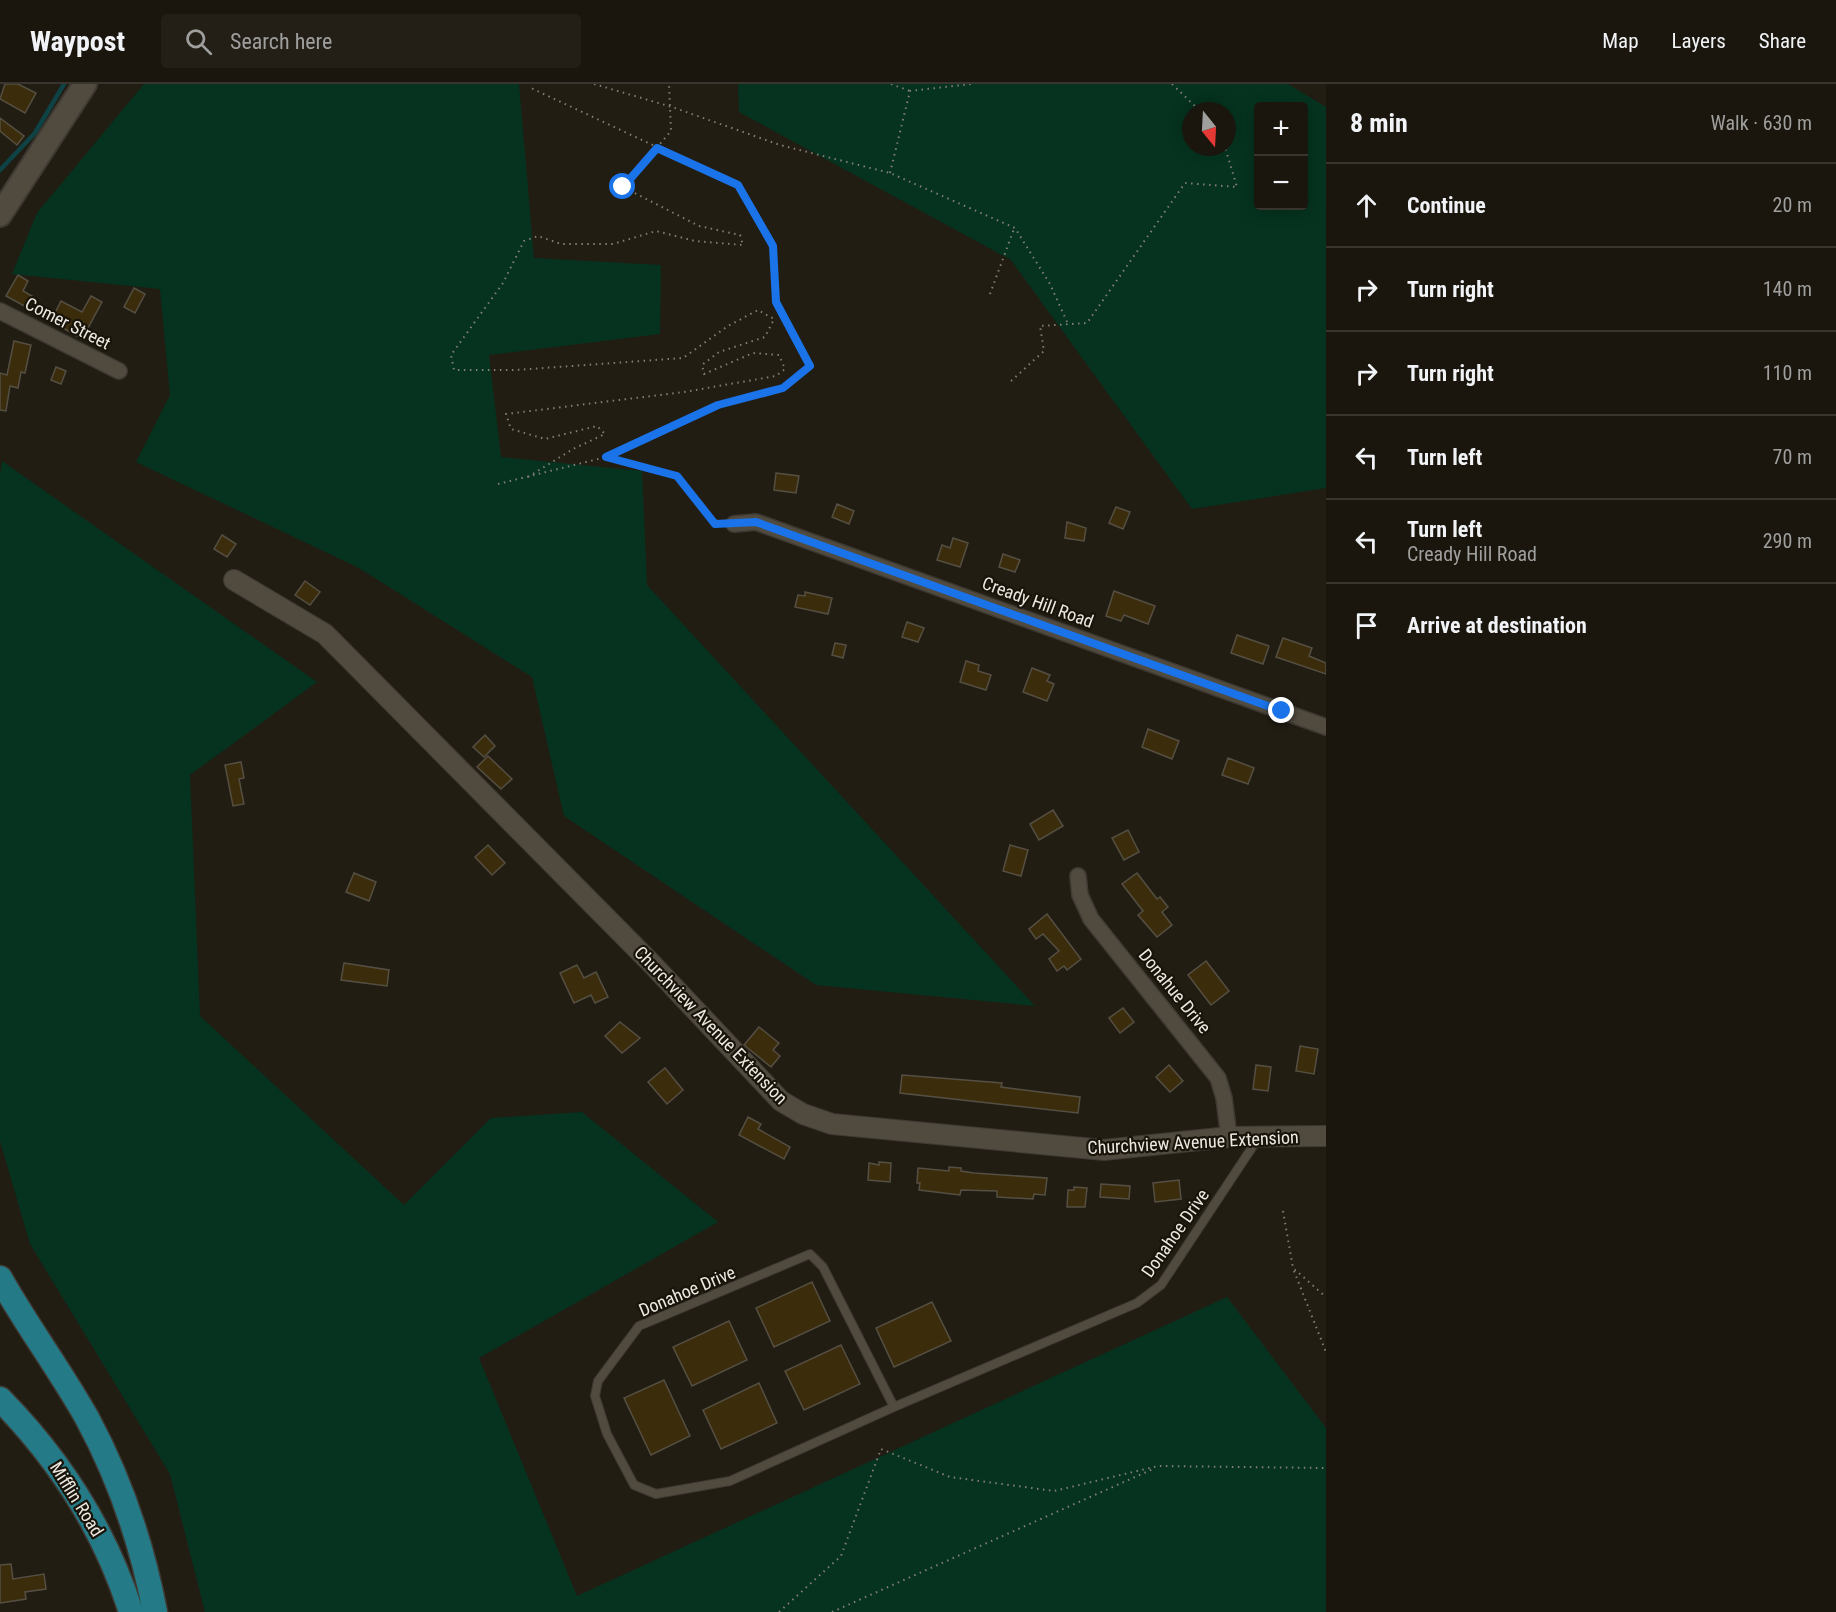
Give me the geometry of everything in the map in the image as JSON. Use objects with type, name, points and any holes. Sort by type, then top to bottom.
[{"type":"main road","points":[[0,215],[85,84]]},
{"type":"main road","points":[[0,1278],[24,1321],[87,1419],[120,1489],[141,1548],[155,1612]]},
{"type":"main road","name":"Mifflin Road","points":[[0,1399],[26,1426],[81,1499],[105,1543],[131,1612]]},
{"type":"main road","name":"Mifflin Road","points":[[0,1421],[26,1448],[68,1504],[89,1542],[116,1612]]},
{"type":"street","name":"Comer Street","points":[[0,311],[119,371]]},
{"type":"street","name":"Cready Hill Road","points":[[734,524],[756,522],[1326,727]]},
{"type":"street","name":"Churchview Avenue Extension","points":[[234,580],[326,634],[651,963],[781,1101],[803,1114],[832,1124],[1104,1150],[1228,1137],[1326,1136]]},
{"type":"street","name":"Donahue Drive","points":[[1078,876],[1080,895],[1091,919],[1218,1078],[1224,1098],[1228,1137]]},
{"type":"lane","name":"Donahoe Drive","points":[[894,1407],[823,1267],[810,1254],[639,1326],[598,1380],[595,1396],[607,1434],[634,1485],[656,1494],[730,1481],[894,1407],[1137,1303],[1161,1285],[1260,1136]]},
{"type":"path","points":[[594,84],[672,107],[780,145],[890,173],[1015,228],[1050,284],[1068,324]]},
{"type":"path","points":[[528,477],[573,449],[605,434],[597,426],[544,439],[511,429],[506,414],[684,392],[776,376],[785,369],[779,355],[753,352],[704,374],[702,365],[719,352],[765,337],[774,319],[758,310],[683,358],[516,370],[454,370],[451,355],[503,283],[524,241],[538,237],[561,244],[613,244],[656,231],[695,241],[743,245],[740,235],[699,226],[623,187],[671,131],[672,107],[669,84]]},
{"type":"path","points":[[891,84],[910,92],[971,84]]},
{"type":"path","points":[[1172,84],[1191,102]]},
{"type":"path","points":[[498,484],[606,457],[718,405],[783,388],[810,366],[776,302],[773,246],[738,185],[531,88]]},
{"type":"path","points":[[890,173],[910,92]]},
{"type":"path","points":[[1011,381],[1044,351],[1040,326],[1088,323],[1185,183],[1238,187],[1228,156]]},
{"type":"path","points":[[990,294],[1015,228]]},
{"type":"path","points":[[606,457],[677,476],[715,524],[734,524]]},
{"type":"path","points":[[1283,1211],[1293,1268],[1326,1352]]},
{"type":"path","points":[[1293,1268],[1326,1297]]},
{"type":"path","points":[[779,1612],[841,1556],[881,1449],[950,1477],[1054,1491],[1158,1467],[1326,1468]]},
{"type":"path","points":[[832,1612],[1158,1467]]},
{"type":"green space","points":[[144,84],[519,84],[534,258],[661,265],[660,334],[489,355],[501,457],[642,471],[647,585],[1035,1006],[816,985],[564,816],[532,677],[359,568],[136,462],[170,395],[160,289],[12,274],[37,213]]},
{"type":"green space","points":[[738,84],[1288,84],[1326,107],[1326,488],[1192,509],[1011,260],[739,112]]},
{"type":"green space","points":[[2,461],[317,682],[190,775],[200,1016],[404,1205],[491,1118],[582,1112],[718,1222],[479,1358],[577,1596],[1227,1297],[1326,1428],[1326,1612],[205,1612],[170,1474],[30,1244],[0,1141],[0,475]]},
{"type":"building","points":[[5,84],[18,84],[36,93],[25,113],[0,99]]},
{"type":"building","points":[[0,118],[24,136],[17,145],[0,131]]},
{"type":"building","points":[[18,275],[28,281],[23,291],[32,296],[26,307],[6,296]]},
{"type":"building","points":[[134,288],[145,294],[135,313],[124,307]]},
{"type":"building","points":[[91,296],[102,302],[82,339],[51,321],[61,301],[82,312]]},
{"type":"building","points":[[14,341],[31,345],[25,373],[21,372],[18,388],[10,386],[6,411],[0,410],[0,373],[7,375]]},
{"type":"building","points":[[56,367],[66,371],[61,384],[51,380]]},
{"type":"building","points":[[776,473],[799,476],[796,493],[774,490]]},
{"type":"building","points":[[837,504],[854,511],[849,524],[832,517]]},
{"type":"building","points":[[1116,507],[1130,512],[1123,529],[1109,523]]},
{"type":"building","points":[[1067,522],[1086,528],[1084,541],[1065,538]]},
{"type":"building","points":[[222,535],[236,544],[227,557],[214,549]]},
{"type":"building","points":[[953,538],[968,543],[960,567],[937,560],[942,545],[950,548]]},
{"type":"building","points":[[1003,554],[1020,560],[1015,572],[999,567]]},
{"type":"building","points":[[305,581],[320,592],[310,605],[295,595]]},
{"type":"building","points":[[1114,591],[1155,606],[1148,624],[1124,615],[1121,621],[1106,616]]},
{"type":"building","points":[[805,592],[832,598],[828,614],[795,607],[798,595],[805,596]]},
{"type":"building","points":[[907,622],[924,628],[918,642],[902,637]]},
{"type":"building","points":[[1237,635],[1269,646],[1263,664],[1231,653]]},
{"type":"building","points":[[1283,638],[1312,648],[1309,656],[1326,663],[1326,674],[1276,657]]},
{"type":"building","points":[[835,643],[846,645],[843,658],[832,655]]},
{"type":"building","points":[[966,661],[979,665],[978,671],[991,675],[986,690],[960,682]]},
{"type":"building","points":[[1032,668],[1050,675],[1047,681],[1054,684],[1047,701],[1023,692]]},
{"type":"building","points":[[1148,729],[1179,741],[1172,759],[1142,747]]},
{"type":"building","points":[[485,735],[495,746],[484,757],[473,747]]},
{"type":"building","points":[[488,756],[512,779],[501,789],[477,767]]},
{"type":"building","points":[[1228,758],[1254,768],[1248,784],[1222,775]]},
{"type":"building","points":[[241,762],[244,778],[239,779],[244,804],[233,806],[225,765]]},
{"type":"building","points":[[1053,810],[1063,826],[1039,840],[1030,824]]},
{"type":"building","points":[[1128,830],[1139,852],[1124,860],[1112,838]]},
{"type":"building","points":[[488,845],[505,863],[492,875],[475,857]]},
{"type":"building","points":[[1010,845],[1028,850],[1021,876],[1003,871]]},
{"type":"building","points":[[354,873],[376,882],[369,901],[346,892]]},
{"type":"building","points":[[1137,873],[1157,899],[1160,897],[1168,907],[1162,912],[1172,925],[1157,937],[1138,915],[1143,911],[1122,884]]},
{"type":"building","points":[[1047,914],[1081,959],[1067,970],[1064,966],[1057,971],[1049,959],[1059,951],[1043,934],[1036,939],[1029,929]]},
{"type":"building","points":[[1206,961],[1229,991],[1211,1005],[1188,975]]},
{"type":"building","points":[[344,963],[389,970],[387,986],[341,980]]},
{"type":"building","points":[[577,965],[584,978],[596,972],[608,997],[595,1003],[591,995],[574,1003],[560,973]]},
{"type":"building","points":[[1123,1008],[1134,1022],[1120,1033],[1109,1018]]},
{"type":"building","points":[[620,1022],[640,1038],[622,1053],[605,1036]]},
{"type":"building","points":[[759,1027],[779,1043],[773,1050],[780,1056],[771,1067],[744,1045]]},
{"type":"building","points":[[1300,1046],[1318,1049],[1314,1074],[1296,1071]]},
{"type":"building","points":[[1169,1065],[1183,1081],[1170,1092],[1156,1077]]},
{"type":"building","points":[[1256,1065],[1271,1067],[1268,1091],[1253,1089]]},
{"type":"building","points":[[665,1068],[683,1090],[667,1104],[648,1082]]},
{"type":"building","points":[[902,1075],[1002,1083],[1001,1087],[1080,1097],[1078,1113],[900,1093]]},
{"type":"building","points":[[748,1117],[761,1124],[758,1129],[790,1147],[784,1159],[739,1135]]},
{"type":"building","points":[[879,1162],[891,1163],[890,1182],[868,1180],[869,1163],[879,1165]]},
{"type":"building","points":[[949,1167],[961,1168],[961,1171],[974,1173],[1047,1178],[1045,1195],[1034,1194],[1033,1199],[997,1197],[997,1191],[961,1190],[960,1195],[919,1190],[918,1168],[949,1171]]},
{"type":"building","points":[[1179,1180],[1181,1199],[1155,1202],[1153,1183]]},
{"type":"building","points":[[1101,1184],[1130,1186],[1129,1199],[1100,1197]]},
{"type":"building","points":[[1074,1187],[1087,1188],[1085,1207],[1067,1207],[1068,1190],[1074,1190]]},
{"type":"building","points":[[812,1282],[830,1321],[774,1347],[756,1308]]},
{"type":"building","points":[[932,1302],[951,1341],[894,1367],[876,1328]]},
{"type":"building","points":[[729,1321],[747,1360],[692,1386],[673,1347]]},
{"type":"building","points":[[841,1345],[860,1384],[804,1410],[785,1371]]},
{"type":"building","points":[[664,1380],[690,1436],[651,1455],[624,1398]]},
{"type":"building","points":[[759,1383],[777,1423],[721,1449],[703,1410]]},
{"type":"building","points":[[11,1564],[13,1579],[44,1574],[46,1589],[25,1592],[26,1599],[0,1603],[0,1565]]},
{"type":"waterway","points":[[0,170],[35,133],[64,84]]},
{"type":"route","points":[[623,187],[657,148],[738,185],[773,246],[776,302],[810,366],[783,388],[718,405],[606,457],[636,463],[677,476],[715,524],[756,522],[1282,711]]}]
